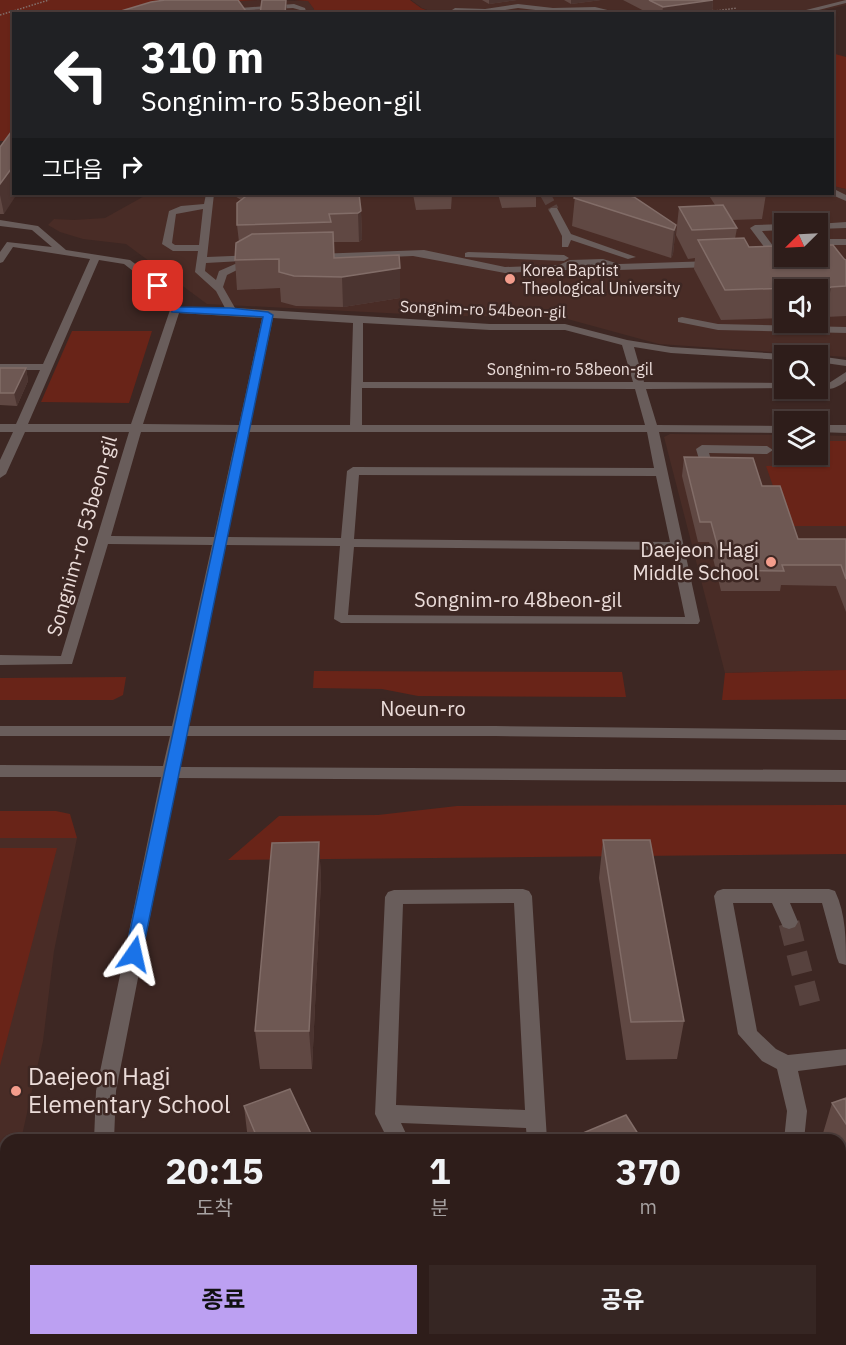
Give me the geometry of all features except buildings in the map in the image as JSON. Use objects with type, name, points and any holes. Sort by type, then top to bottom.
[{"type":"street","points":[[801,12],[846,1]]},
{"type":"street","points":[[247,12],[243,8],[294,6],[303,9],[304,12]]},
{"type":"street","points":[[455,10],[485,11],[518,6],[552,10],[595,9],[611,12]]},
{"type":"street","points":[[210,195],[200,272],[219,286],[229,300],[231,310]]},
{"type":"street","points":[[204,248],[174,248],[167,244],[172,213],[181,209],[208,206]]},
{"type":"street","points":[[304,257],[415,254],[445,256],[496,269],[567,267],[567,236],[554,210]]},
{"type":"street","points":[[0,223],[35,228],[63,252]]},
{"type":"street","points":[[828,226],[846,225]]},
{"type":"street","points":[[774,227],[755,228],[772,244],[774,259]]},
{"type":"street","points":[[567,236],[631,257]]},
{"type":"street","points":[[828,242],[846,242]]},
{"type":"street","points":[[0,260],[10,244],[127,262],[174,298],[175,310],[231,310],[268,315],[170,772],[106,1091],[104,1134]]},
{"type":"street","points":[[603,262],[606,249]]},
{"type":"street","points":[[0,474],[96,257]]},
{"type":"street","points":[[567,260],[603,262],[618,267],[720,260],[631,257],[611,258],[603,262]]},
{"type":"street","points":[[202,260],[267,258],[223,273],[219,286]]},
{"type":"street","name":"Songnim-ro 53beon-gil","points":[[0,660],[67,661],[136,428],[175,310]]},
{"type":"street","name":"Songnim-ro 54beon-gil","points":[[268,315],[490,327],[565,327],[627,343],[671,350],[774,356]]},
{"type":"street","points":[[356,428],[358,319]]},
{"type":"street","points":[[682,320],[718,327],[846,330]]},
{"type":"street","name":"Songnim-ro 48beon-gil","points":[[627,343],[652,429],[662,472],[676,546],[693,621],[341,619],[353,471],[662,472]]},
{"type":"street","points":[[828,360],[846,363]]},
{"type":"street","points":[[0,367],[49,367]]},
{"type":"street","points":[[828,386],[832,386],[846,375]]},
{"type":"street","name":"Songnim-ro 58beon-gil","points":[[355,385],[774,386]]},
{"type":"street","points":[[243,428],[774,429]]},
{"type":"street","name":"Songnim-ro 53beon-gil","points":[[0,429],[243,428]]},
{"type":"street","points":[[759,429],[773,464]]},
{"type":"street","points":[[828,429],[846,429]]},
{"type":"street","points":[[707,466],[702,449],[767,450]]},
{"type":"street","points":[[103,540],[676,546]]},
{"type":"street","name":"Noeun-ro","points":[[0,731],[495,730],[846,735]]},
{"type":"street","points":[[0,771],[846,776]]},
{"type":"street","points":[[396,1134],[385,1114],[394,897],[524,896],[537,1134]]},
{"type":"street","points":[[846,958],[829,896],[723,896],[748,1034],[769,1055],[786,1064],[846,1057]]},
{"type":"street","points":[[778,896],[789,922]]},
{"type":"street","points":[[786,1064],[797,1111],[795,1134]]},
{"type":"street","points":[[385,1114],[536,1119]]},
{"type":"path","points":[[0,15],[49,0]]},
{"type":"path","points":[[707,7],[715,11],[737,8]]},
{"type":"shaded area","points":[[0,0],[257,0],[180,5],[142,12],[12,12],[12,141],[0,141]]},
{"type":"shaded area","points":[[257,0],[308,1],[314,12],[146,12],[180,5]]},
{"type":"shaded area","points":[[294,0],[410,0],[431,12],[314,12],[308,1]]},
{"type":"shaded area","points":[[411,0],[846,0],[846,5],[816,12],[604,12],[592,10],[432,12]]},
{"type":"shaded area","points":[[834,54],[846,57],[846,189],[834,186]]},
{"type":"shaded area","name":"Korea Baptist Theological University","points":[[834,186],[846,189],[846,357],[828,356],[828,345],[774,345],[774,352],[659,344],[560,317],[445,316],[207,304],[126,244],[83,239],[60,232],[48,225],[54,219],[105,218],[146,195],[834,195]]},
{"type":"shaded area","points":[[72,331],[152,331],[129,403],[41,402]]},
{"type":"shaded area","name":"Daejeon Hagi Middle School","points":[[670,434],[774,435],[774,465],[828,465],[828,435],[846,436],[846,670],[725,673],[664,437]]},
{"type":"shaded area","points":[[828,441],[846,441],[846,526],[787,526],[766,466],[828,465]]},
{"type":"shaded area","points":[[846,670],[846,699],[722,700],[725,673]]},
{"type":"shaded area","points":[[314,671],[622,672],[626,697],[418,696],[382,689],[313,688]]},
{"type":"shaded area","points":[[126,677],[123,695],[113,700],[0,700],[0,678]]},
{"type":"shaded area","points":[[846,805],[846,854],[228,860],[279,816],[378,815],[457,806]]},
{"type":"shaded area","points":[[0,811],[56,811],[70,814],[77,838],[0,838]]},
{"type":"shaded area","name":"Daejeon Hagi Elementary School","points":[[0,838],[77,838],[54,951],[43,1041],[22,1134],[0,1134]]},
{"type":"shaded area","points":[[0,848],[57,848],[0,1066]]},
{"type":"tunnel","points":[[546,195],[554,210]]},
{"type":"tunnel","points":[[789,923],[811,1008]]},
{"type":"place","name":"Korea Baptist Theological University","points":[[510,279]]},
{"type":"place","name":"Daejeon Hagi Middle School","points":[[771,562]]},
{"type":"place","name":"Daejeon Hagi Elementary School","points":[[16,1091]]},
{"type":"route","points":[[134,954],[179,730],[268,315],[231,310],[175,310],[174,298],[158,286]]}]
